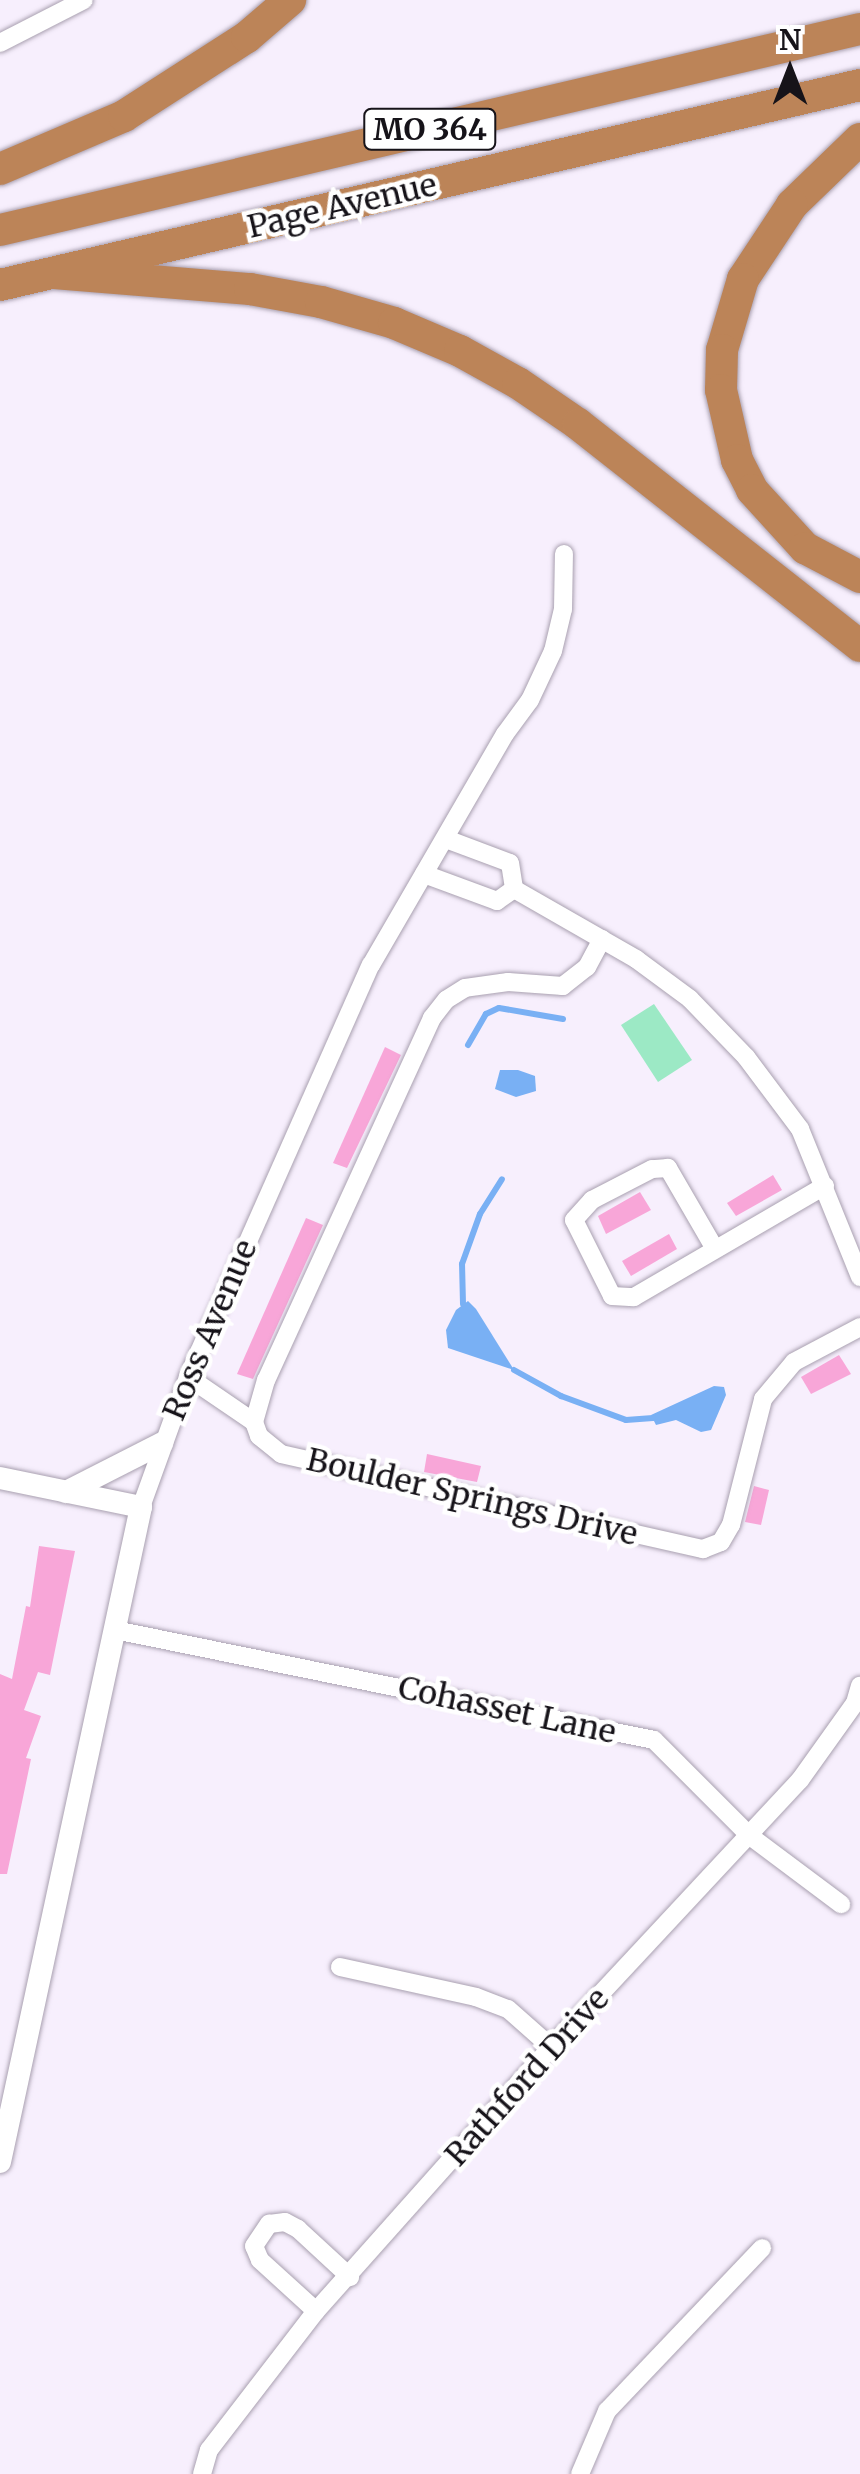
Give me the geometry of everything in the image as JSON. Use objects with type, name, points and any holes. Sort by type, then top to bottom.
[{"type":"highway","points":[[0,169],[124,116],[247,38],[290,0]]},
{"type":"highway","name":"Page Avenue","points":[[0,230],[860,29]]},
{"type":"highway","name":"Page Avenue","points":[[0,286],[860,84]]},
{"type":"highway","points":[[860,138],[792,204],[743,278],[725,334],[722,390],[731,442],[752,490],[805,548],[860,577]]},
{"type":"highway","points":[[54,273],[250,288],[322,302],[394,323],[460,351],[518,383],[578,424],[860,646]]},
{"type":"street","points":[[0,43],[84,0]]},
{"type":"street","name":"Ross Avenue","points":[[0,2162],[141,1507],[162,1443],[371,966],[505,734],[530,700],[553,651],[563,609],[564,554]]},
{"type":"street","points":[[446,839],[510,863],[514,889]]},
{"type":"street","points":[[424,874],[497,901],[514,889]]},
{"type":"street","points":[[514,889],[602,939],[690,1000],[746,1057],[800,1129],[860,1276]]},
{"type":"street","points":[[254,1422],[266,1380],[432,1018],[446,1000],[465,988],[508,982],[562,986],[587,967],[602,939]]},
{"type":"street","points":[[715,1249],[668,1168],[652,1169],[592,1200],[574,1220],[612,1296],[634,1297],[825,1186]]},
{"type":"street","name":"Boulder Springs Drive","points":[[188,1377],[254,1422],[259,1436],[281,1454],[702,1548],[721,1542],[731,1526],[763,1399],[794,1362],[860,1328]]},
{"type":"street","points":[[66,1492],[162,1443]]},
{"type":"street","points":[[0,1478],[141,1507]]},
{"type":"street","name":"Cohasset Lane","points":[[114,1630],[654,1740],[750,1836],[841,1904]]},
{"type":"street","name":"Rathford Drive","points":[[202,2474],[208,2450],[316,2312],[551,2047],[750,1836],[836,1734],[860,1686]]},
{"type":"street","points":[[340,1967],[476,1996],[508,2009],[551,2047]]},
{"type":"street","points":[[316,2312],[260,2260],[254,2246],[269,2224],[286,2222],[350,2277]]},
{"type":"street","points":[[580,2474],[607,2411],[762,2248]]},
{"type":"green space","points":[[654,1004],[692,1060],[658,1082],[621,1025]]},
{"type":"water","points":[[500,1070],[518,1070],[535,1076],[536,1091],[516,1097],[495,1089]]},
{"type":"water","points":[[468,1301],[514,1370],[448,1348],[446,1330],[456,1310]]},
{"type":"water","points":[[714,1386],[724,1387],[726,1395],[711,1430],[701,1432],[676,1420],[656,1425],[651,1415]]},
{"type":"building","points":[[385,1047],[401,1055],[347,1168],[333,1163]]},
{"type":"building","points":[[773,1175],[782,1190],[736,1216],[727,1203]]},
{"type":"building","points":[[640,1192],[651,1210],[606,1234],[598,1216]]},
{"type":"building","points":[[306,1218],[323,1225],[253,1379],[237,1374]]},
{"type":"building","points":[[669,1234],[677,1249],[631,1276],[622,1261]]},
{"type":"building","points":[[839,1355],[851,1374],[811,1394],[801,1377]]},
{"type":"building","points":[[427,1454],[481,1466],[477,1482],[424,1472]]},
{"type":"building","points":[[754,1486],[769,1490],[761,1525],[745,1522]]},
{"type":"building","points":[[39,1546],[75,1551],[50,1675],[38,1672],[24,1710],[41,1716],[26,1758],[31,1759],[7,1874],[0,1874],[0,1674],[12,1679],[26,1606],[30,1607]]},
{"type":"waterway","points":[[468,1045],[486,1014],[499,1008],[563,1019]]},
{"type":"waterway","points":[[463,1304],[462,1264],[480,1214],[502,1179]]},
{"type":"waterway","points":[[514,1370],[561,1396],[626,1420],[653,1418]]}]
